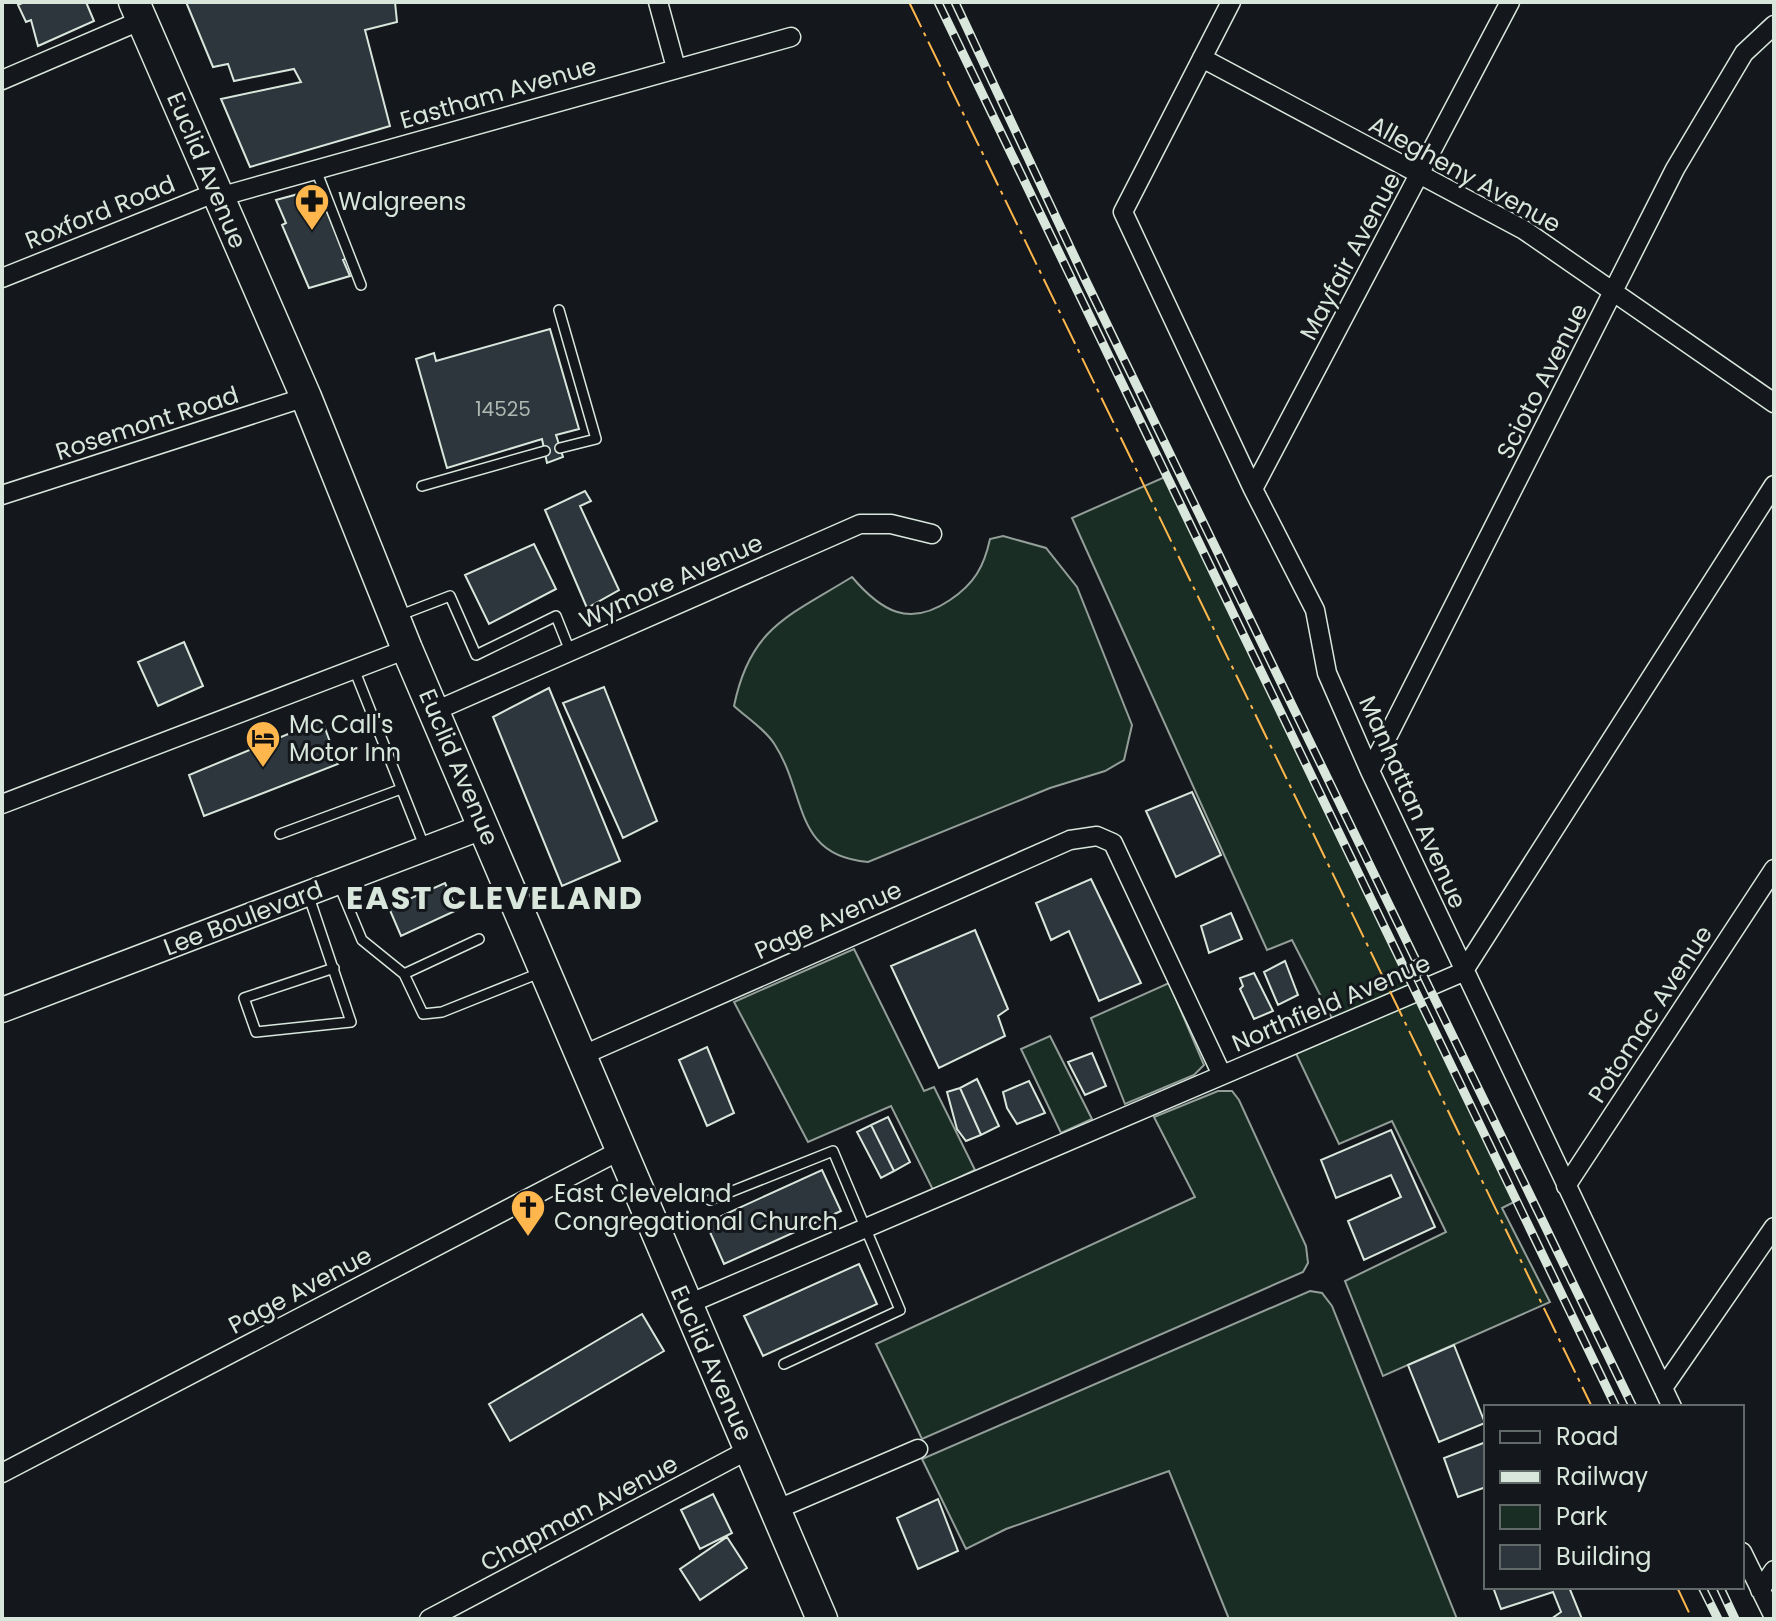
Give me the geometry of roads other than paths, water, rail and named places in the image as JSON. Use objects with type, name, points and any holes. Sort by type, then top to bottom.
[{"type":"main road","name":"Euclid Avenue","points":[[138,11],[306,397],[407,649],[485,826],[686,1305],[778,1509],[822,1619]]},
{"type":"street","points":[[658,2],[676,68]]},
{"type":"street","points":[[1202,58],[1231,2]]},
{"type":"street","name":"Mayfair Avenue","points":[[1253,489],[1510,2]]},
{"type":"street","points":[[2,80],[138,11]]},
{"type":"street","name":"Scioto Avenue","points":[[1370,771],[1675,169],[1744,53],[1774,25]]},
{"type":"street","name":"Eastham Avenue","points":[[218,194],[316,170],[791,37]]},
{"type":"street","name":"Allegheny Avenue","points":[[1202,58],[1524,230],[1774,403]]},
{"type":"street","name":"Manhattan Avenue","points":[[1202,58],[1123,212],[1253,489],[1315,610],[1327,673],[1370,771],[1671,1405]]},
{"type":"street","name":"Roxford Road","points":[[2,278],[218,194]]},
{"type":"street","name":"Rosemont Road","points":[[2,495],[306,397]]},
{"type":"street","name":"Northfield Avenue","points":[[686,1305],[1463,972],[1774,485]]},
{"type":"street","name":"Wymore Avenue","points":[[435,711],[860,524],[891,524],[932,534]]},
{"type":"street","points":[[2,804],[407,649]]},
{"type":"street","name":"Lee Boulevard","points":[[2,1010],[485,826]]},
{"type":"street","name":"Page Avenue","points":[[581,1056],[1070,840],[1097,836],[1113,843],[1222,1075]]},
{"type":"street","name":"Potomac Avenue","points":[[1566,1186],[1774,869]]},
{"type":"street","name":"Page Avenue","points":[[2,1473],[621,1150]]},
{"type":"street","points":[[1663,1388],[1774,1227]]},
{"type":"street","name":"Chapman Avenue","points":[[429,1619],[750,1449]]},
{"type":"street","points":[[778,1509],[918,1449]]},
{"type":"street","points":[[1744,1556],[1774,1617]]},
{"type":"street","points":[[1760,1590],[1774,1570]]},
{"type":"lane","points":[[316,170],[361,285]]},
{"type":"lane","points":[[559,310],[596,439],[560,448]]},
{"type":"lane","points":[[422,486],[545,451]]},
{"type":"lane","points":[[394,617],[450,596],[476,655],[556,616],[570,651]]},
{"type":"lane","points":[[354,669],[425,849]]},
{"type":"lane","points":[[280,834],[401,789]]},
{"type":"lane","points":[[338,882],[362,940],[404,974],[423,1014],[442,1012],[545,971]]},
{"type":"lane","points":[[308,894],[334,968],[351,1022],[256,1032],[244,998],[334,968]]},
{"type":"lane","points":[[404,974],[479,939]]},
{"type":"lane","points":[[710,1200],[833,1151],[900,1310],[784,1364]]},
{"type":"railway","points":[[938,2],[1615,1405]]},
{"type":"railway","points":[[955,2],[1084,277],[1632,1405]]},
{"type":"railway","points":[[1703,1589],[1718,1619]]},
{"type":"railway","points":[[1721,1589],[1735,1619]]},
{"type":"place","name":"Walgreens","points":[[312,232]]},
{"type":"place","name":"Mc Call's Motor Inn","points":[[263,769]]},
{"type":"place","name":"East Cleveland Congregational Church","points":[[528,1238]]},
{"type":"district","name":"EAST CLEVELAND","points":[[495,897]]}]
